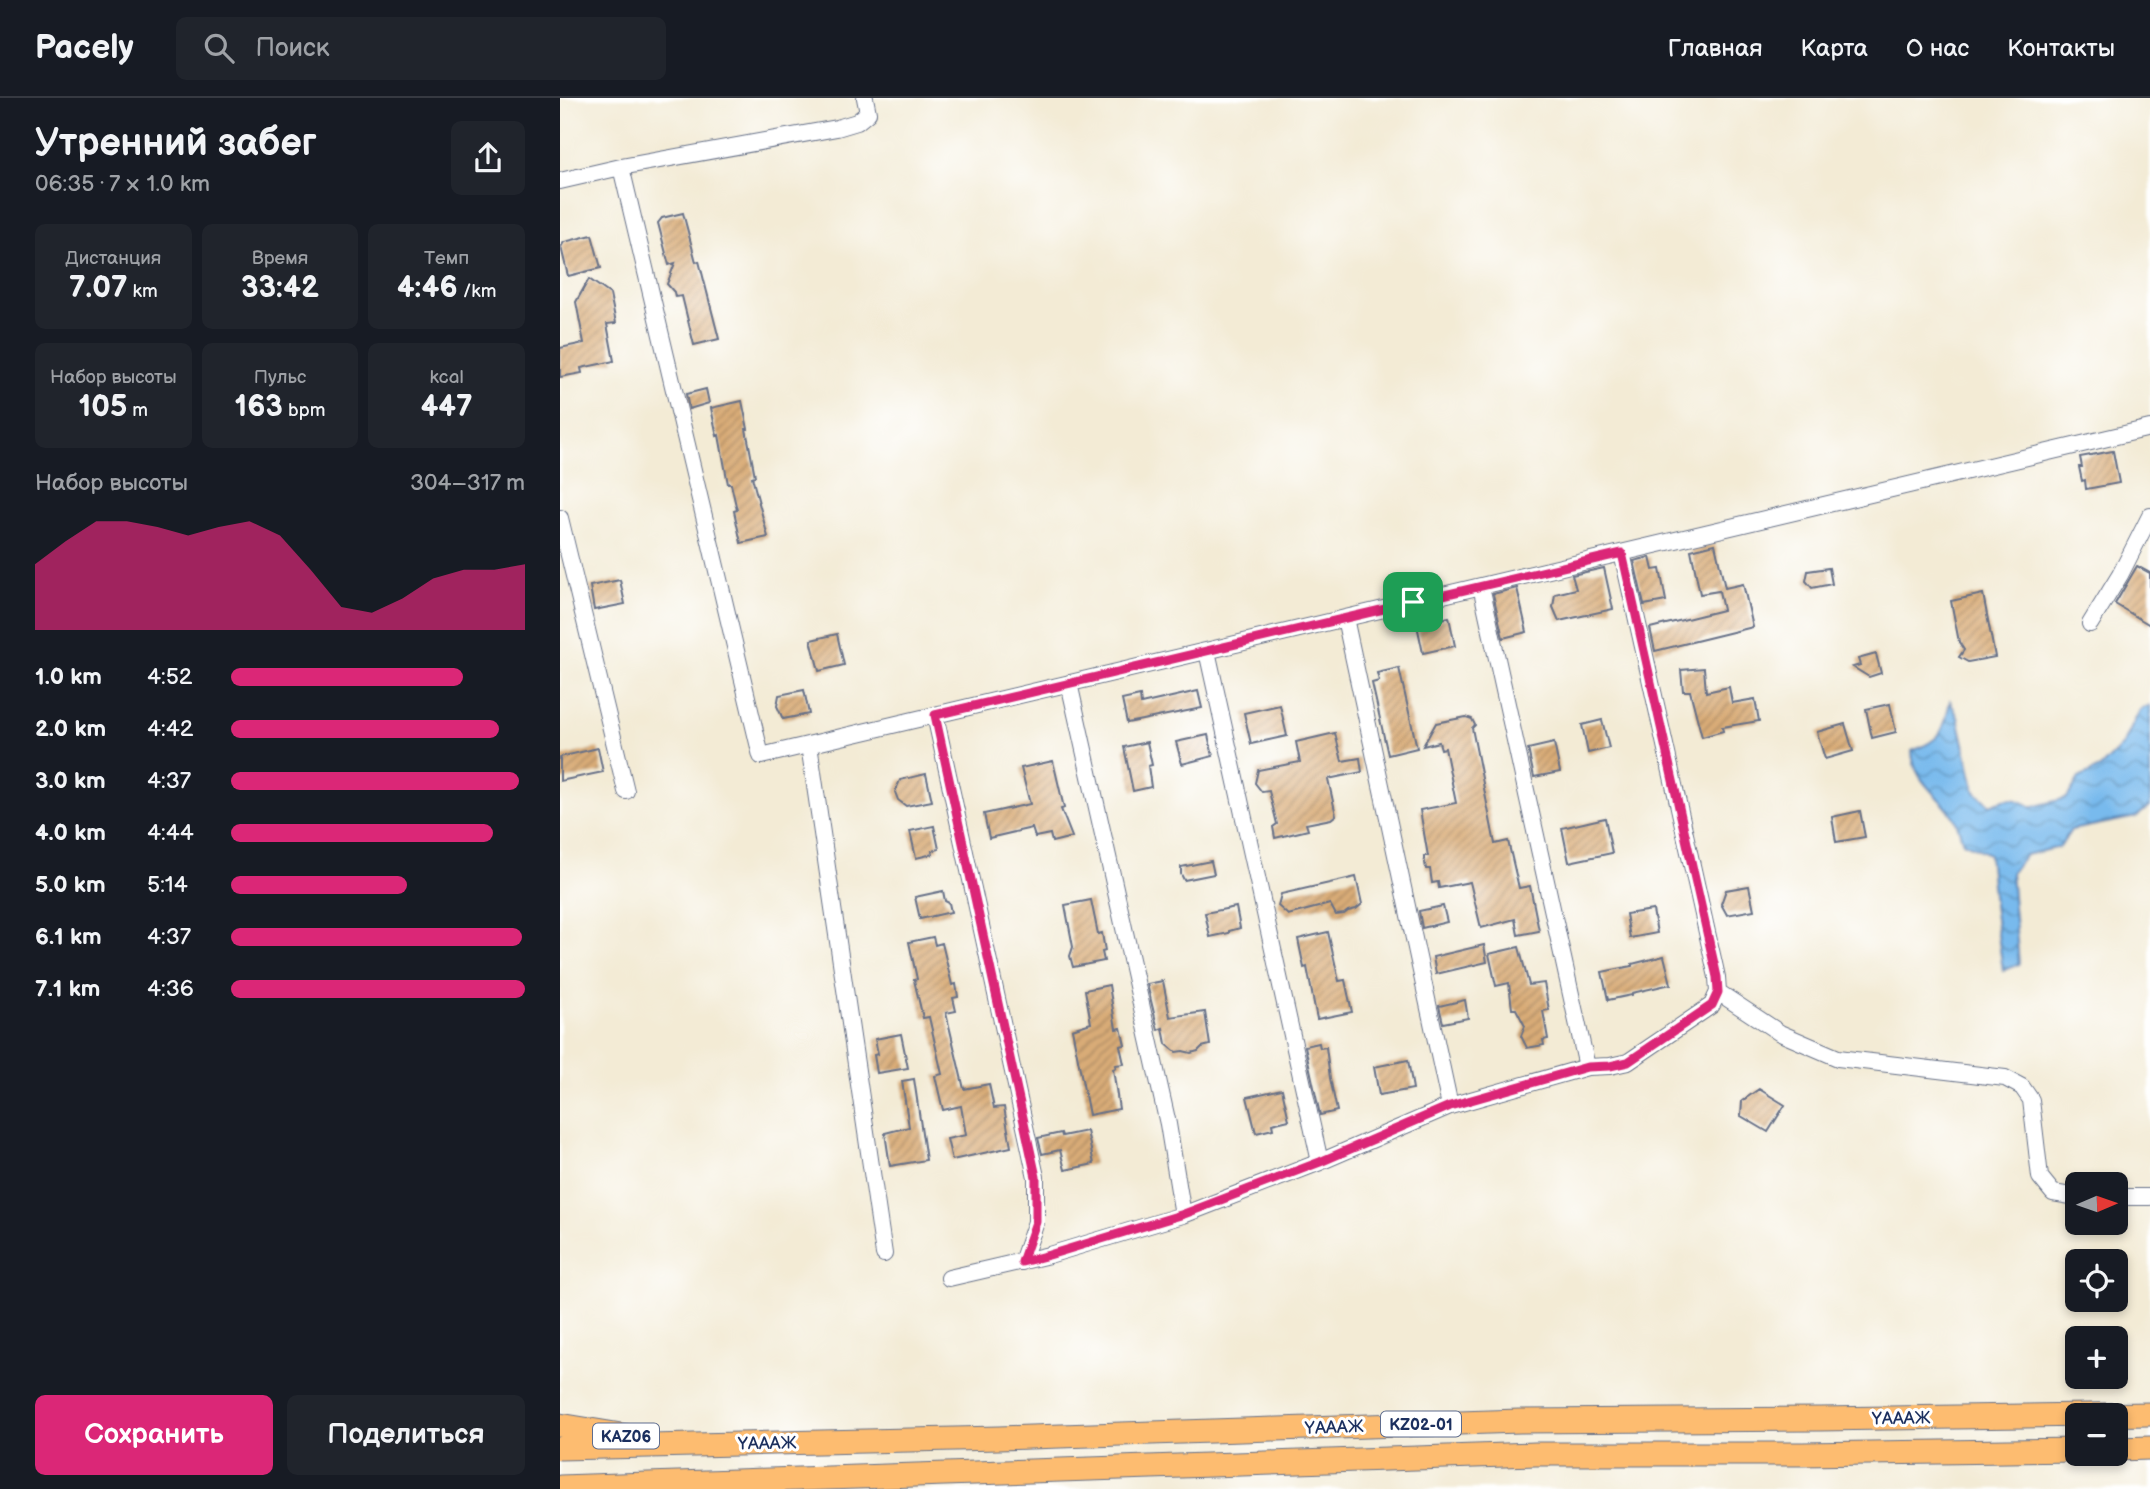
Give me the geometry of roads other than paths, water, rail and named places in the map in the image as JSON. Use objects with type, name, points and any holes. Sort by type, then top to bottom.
[{"type":"highway","name":"ҮАААЖ","points":[[560,1448],[999,1438],[1520,1421],[2150,1414]]},
{"type":"highway","name":"KАZ06","points":[[560,1425],[693,1445]]},
{"type":"highway","points":[[2128,1449],[2150,1448]]},
{"type":"highway","name":"ҮАААЖ","points":[[560,1487],[1535,1454],[2065,1450]]},
{"type":"highway","points":[[650,1489],[685,1483]]},
{"type":"street","points":[[560,181],[621,167],[837,128],[857,121],[869,113],[865,98]]},
{"type":"street","points":[[621,167],[761,756],[2150,428]]},
{"type":"street","points":[[2091,624],[2150,516]]},
{"type":"street","points":[[560,518],[626,791]]},
{"type":"street","points":[[949,1278],[1049,1255],[1184,1214],[1320,1162],[1450,1106],[1587,1067],[1628,1062],[1712,1005],[1718,992],[1717,977],[1622,553]]},
{"type":"street","points":[[1481,586],[1587,1067]]},
{"type":"street","points":[[1345,618],[1450,1106]]},
{"type":"street","points":[[1207,651],[1320,1162]]},
{"type":"street","points":[[1069,683],[1168,1124],[1184,1214]]},
{"type":"street","points":[[935,715],[1036,1177],[1036,1222],[1022,1262]]},
{"type":"street","points":[[809,745],[884,1254]]},
{"type":"street","points":[[1718,992],[1780,1033],[1838,1058],[2004,1078],[2022,1087],[2031,1100],[2040,1177],[2053,1194],[2065,1196]]},
{"type":"street","points":[[2128,1197],[2150,1197]]},
{"type":"water","points":[[1950,701],[1958,717],[1975,792],[1990,805],[2011,799],[2032,807],[2067,798],[2079,778],[2100,768],[2123,745],[2140,710],[2150,705],[2150,806],[2136,817],[2071,830],[2060,847],[2025,855],[2011,873],[2019,964],[2003,971],[1989,854],[1963,842],[1955,819],[1921,779],[1913,762],[1912,751],[1930,742],[1940,733]]}]
